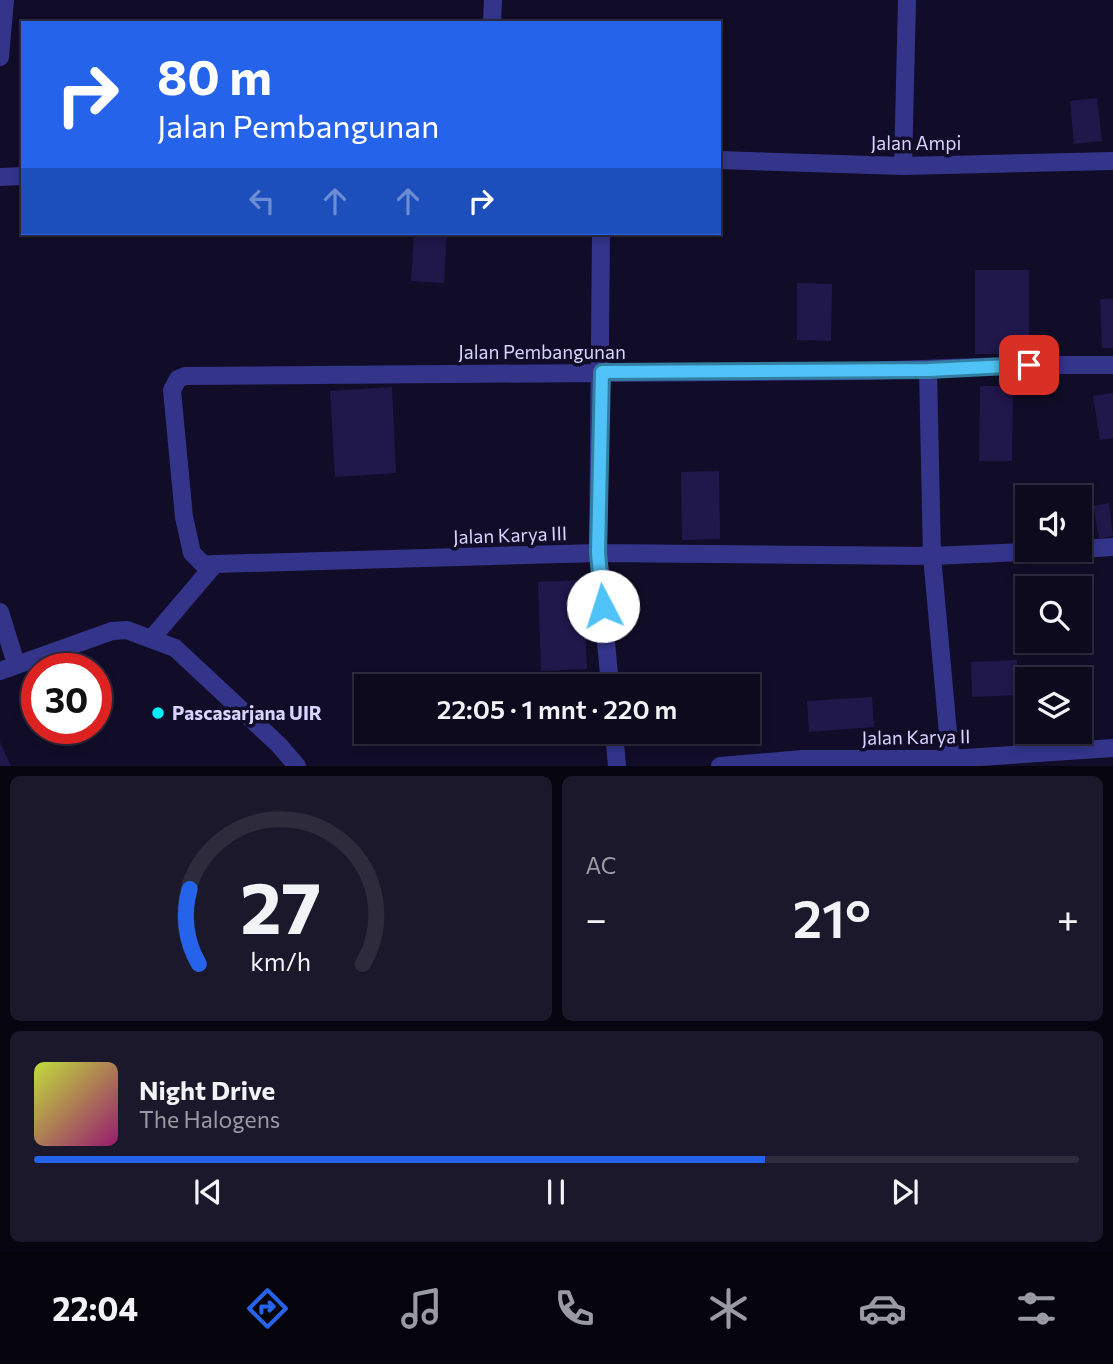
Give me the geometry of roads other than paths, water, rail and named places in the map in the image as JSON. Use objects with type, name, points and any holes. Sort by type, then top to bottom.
[{"type":"street","points":[[492,21],[493,0]]},
{"type":"street","points":[[903,166],[907,0]]},
{"type":"street","points":[[0,57],[4,4]]},
{"type":"street","name":"Jalan Ampi","points":[[721,160],[903,166],[1113,161]]},
{"type":"street","points":[[0,177],[21,176]]},
{"type":"street","points":[[601,235],[602,372],[598,553],[609,674]]},
{"type":"street","name":"Jalan Pembangunan","points":[[215,564],[204,565],[192,553],[184,517],[172,390],[178,379],[210,375],[928,370],[1029,365],[1113,365]]},
{"type":"street","points":[[928,370],[932,556],[950,762]]},
{"type":"street","points":[[1092,548],[1113,547]]},
{"type":"street","name":"Jalan Karya III","points":[[215,564],[598,553],[932,556],[1015,552]]},
{"type":"street","points":[[152,638],[215,564]]},
{"type":"street","points":[[0,612],[8,668],[112,631],[127,630],[175,648],[297,765]]},
{"type":"street","points":[[615,744],[617,765]]},
{"type":"street","name":"Jalan Karya II","points":[[720,765],[802,759],[950,762],[1113,748]]},
{"type":"place","name":"Pascasarjana UIR","points":[[158,713]]}]
